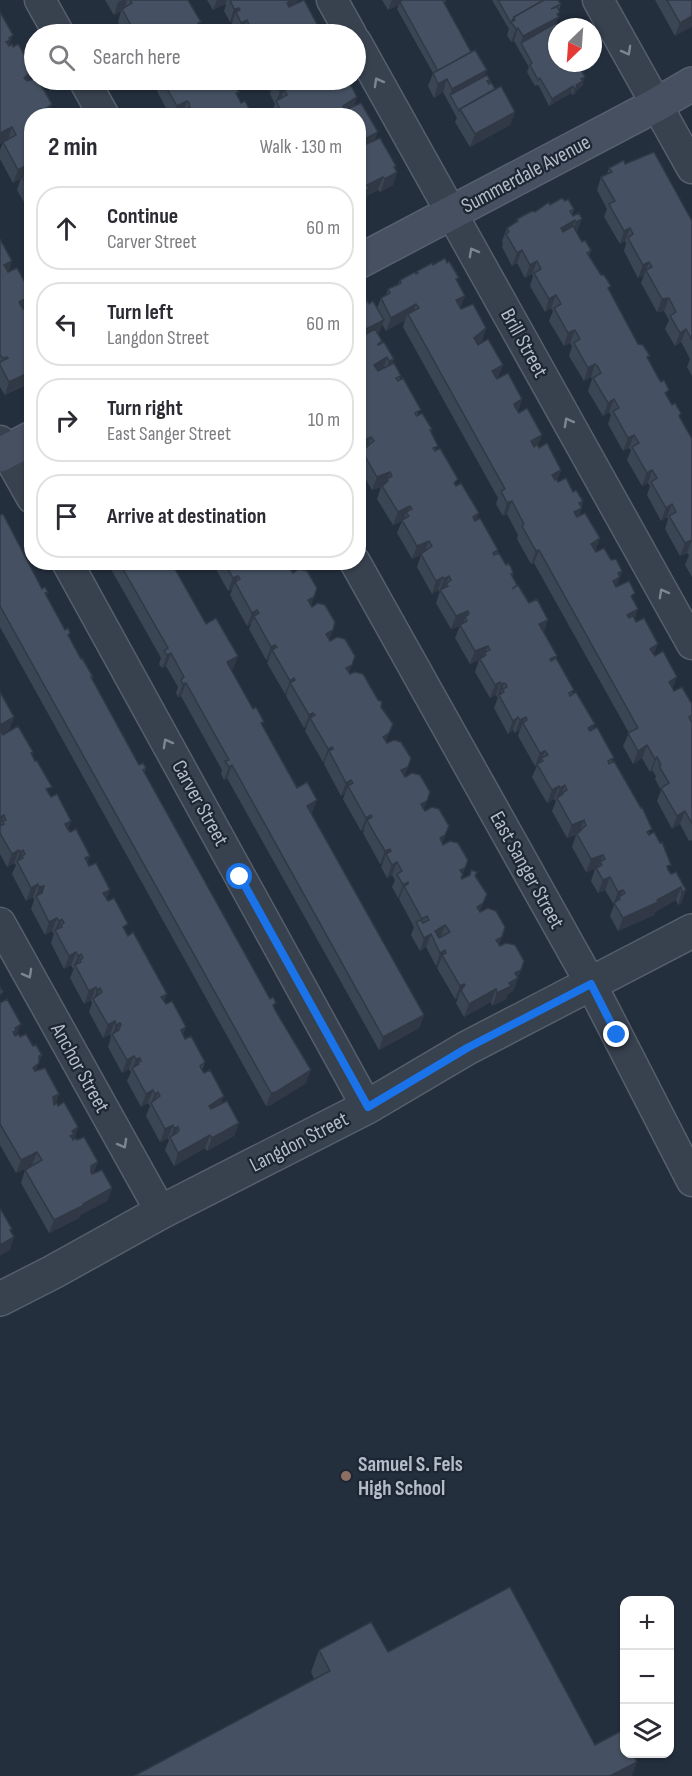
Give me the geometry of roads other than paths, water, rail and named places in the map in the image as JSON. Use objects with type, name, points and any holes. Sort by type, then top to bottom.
[{"type":"main road","name":"Summerdale Avenue","points":[[366,258],[692,84]]},
{"type":"street","points":[[40,0],[53,24]]},
{"type":"street","points":[[332,0],[345,24]]},
{"type":"street","points":[[598,0],[692,168]]},
{"type":"street","name":"Brill Street","points":[[366,60],[692,644]]},
{"type":"street","points":[[90,90],[100,108]]},
{"type":"street","points":[[9,446],[24,480]]},
{"type":"street","name":"Carver Street","points":[[71,570],[368,1107]]},
{"type":"street","name":"East Sanger Street","points":[[359,570],[591,984],[692,1181]]},
{"type":"street","name":"Anchor Street","points":[[0,923],[161,1212]]},
{"type":"street","name":"Langdon Street","points":[[0,1299],[161,1212],[368,1107],[467,1048],[692,931]]},
{"type":"place","name":"Samuel S. Fels High School","points":[[346,1476]]}]
